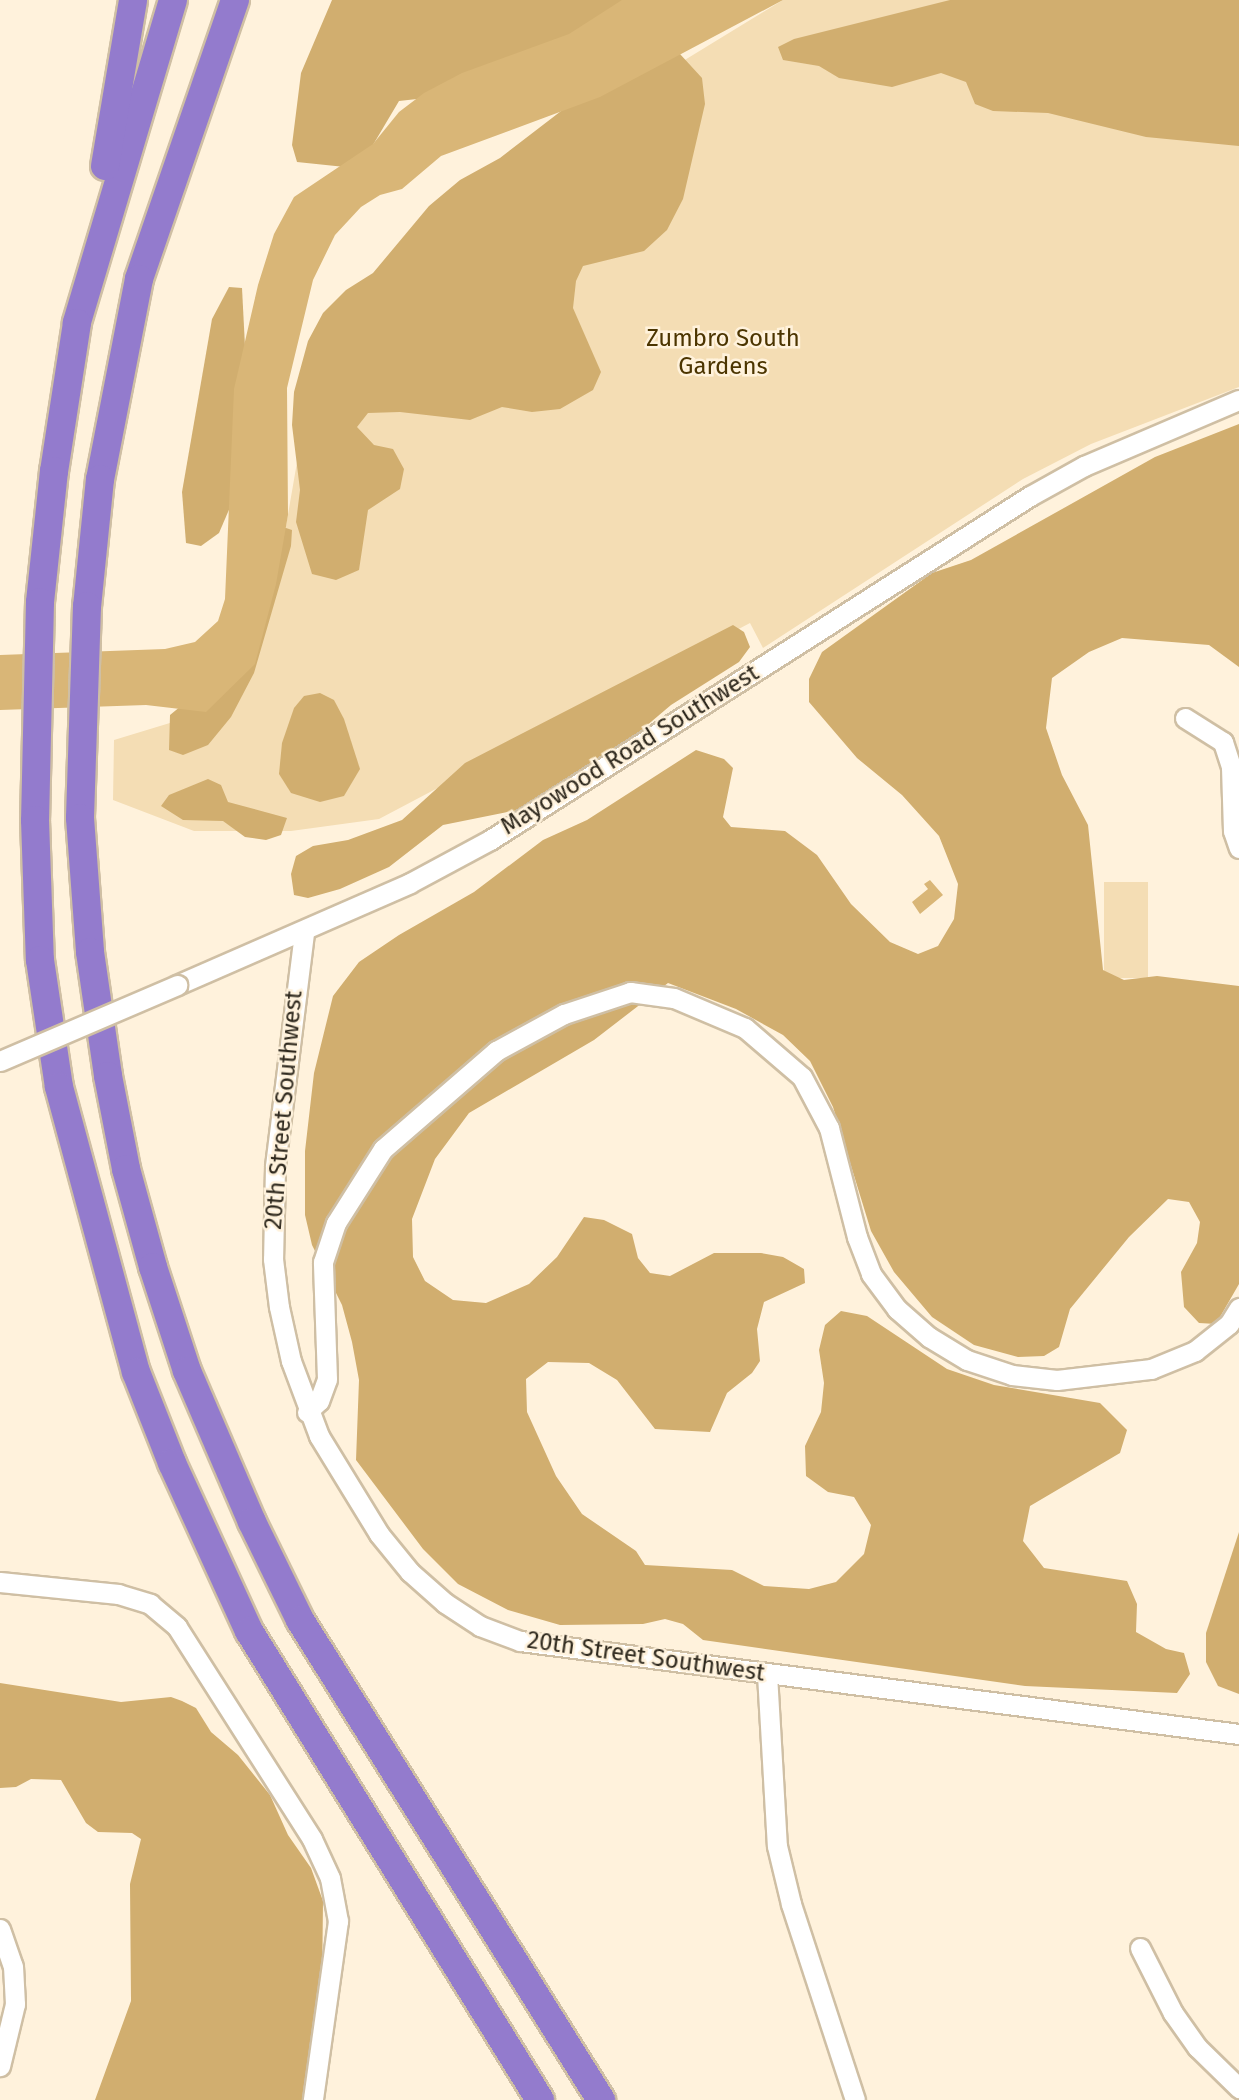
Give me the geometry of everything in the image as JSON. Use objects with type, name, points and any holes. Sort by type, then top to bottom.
[{"type":"highway","points":[[133,0],[55,457],[40,602],[34,820],[40,960],[59,1087],[122,1325],[172,1463],[249,1631],[540,2100]]},
{"type":"highway","points":[[77,323],[173,0]]},
{"type":"highway","points":[[235,0],[166,191],[139,279],[117,377],[87,606],[80,818],[90,952],[126,1168],[153,1268],[219,1450],[300,1620],[601,2100]]},
{"type":"highway","points":[[166,191],[254,0]]},
{"type":"street","name":"Mayowood Road Southwest","points":[[0,1061],[304,933],[490,840],[1030,496],[1084,466],[1239,400]]},
{"type":"street","points":[[1185,718],[1223,742],[1231,767],[1233,831],[1239,848]]},
{"type":"street","name":"20th Street Southwest","points":[[304,933],[294,983],[272,1212],[279,1307],[307,1412],[379,1535],[410,1572],[480,1626],[520,1641],[1239,1734]]},
{"type":"street","points":[[307,1412],[319,1401],[327,1379],[323,1262],[336,1223],[383,1149],[496,1051],[564,1014],[630,992],[674,998],[722,1017],[781,1055],[802,1077],[829,1128],[857,1237],[872,1274],[897,1309],[929,1337],[967,1360],[1012,1375],[1057,1380],[1140,1371],[1195,1351],[1230,1325],[1239,1308]]},
{"type":"street","points":[[0,1583],[118,1594],[150,1604],[177,1627],[312,1839],[330,1878],[338,1921],[313,2100]]},
{"type":"street","points":[[767,1674],[777,1846],[791,1904],[855,2100]]},
{"type":"street","points":[[0,1929],[13,1966],[15,2004],[0,2066]]},
{"type":"street","points":[[1140,1948],[1172,2013],[1197,2047],[1239,2088]]},
{"type":"green space","name":"Zumbro South Gardens","points":[[783,0],[1239,0],[1239,387],[1091,444],[1023,479],[763,648],[750,623],[379,819],[291,831],[194,831],[113,800],[114,740],[206,712],[276,584],[306,410],[621,99]]},
{"type":"green space","points":[[1104,882],[1148,882],[1148,978],[1104,978]]},
{"type":"shaded area","points":[[332,0],[653,0],[435,97],[399,101],[367,155],[345,167],[297,162],[292,145],[301,73]]},
{"type":"shaded area","points":[[622,0],[783,0],[600,97],[441,156],[402,189],[380,195],[361,207],[335,235],[313,280],[287,388],[288,515],[276,584],[255,664],[206,712],[146,705],[0,710],[0,655],[165,649],[195,642],[218,621],[225,599],[234,389],[258,285],[274,234],[294,197],[373,144],[399,112],[424,93],[462,73],[569,34]]},
{"type":"shaded area","points":[[950,0],[1239,0],[1239,146],[1146,137],[1048,113],[993,111],[975,104],[966,82],[941,73],[892,87],[839,78],[819,66],[783,60],[778,47],[794,39]]},
{"type":"shaded area","points":[[680,54],[702,78],[705,104],[683,199],[667,230],[644,251],[583,266],[576,281],[573,308],[601,372],[593,390],[560,409],[532,412],[502,407],[470,420],[400,412],[368,413],[357,427],[374,445],[393,449],[404,469],[400,489],[368,510],[359,570],[336,580],[312,574],[296,522],[300,490],[292,425],[294,392],[308,341],[323,313],[346,290],[373,273],[429,206],[460,180],[500,158],[582,95],[653,55]]},
{"type":"shaded area","points":[[229,287],[242,288],[246,366],[234,498],[219,533],[201,546],[186,543],[182,492],[212,319]]},
{"type":"shaded area","points":[[1239,424],[1239,667],[1209,645],[1122,638],[1089,652],[1052,678],[1046,728],[1062,775],[1088,825],[1103,970],[1124,980],[1157,976],[1239,986],[1239,1284],[1216,1324],[1199,1323],[1184,1307],[1181,1272],[1197,1243],[1200,1222],[1189,1202],[1168,1199],[1129,1237],[1070,1309],[1059,1347],[1044,1356],[1018,1357],[974,1345],[932,1317],[894,1272],[871,1231],[833,1107],[810,1061],[783,1035],[736,1009],[668,983],[594,1040],[469,1113],[435,1159],[412,1219],[413,1257],[425,1281],[453,1300],[486,1303],[529,1284],[557,1257],[584,1217],[604,1220],[632,1234],[638,1258],[650,1273],[670,1276],[714,1253],[761,1253],[783,1257],[804,1269],[805,1283],[764,1302],[757,1329],[760,1361],[752,1373],[727,1393],[710,1432],[655,1429],[617,1380],[589,1363],[548,1362],[526,1379],[527,1412],[556,1476],[582,1514],[636,1551],[645,1565],[732,1570],[764,1586],[809,1589],[836,1582],[864,1554],[871,1525],[854,1497],[828,1492],[806,1476],[805,1446],[821,1412],[824,1383],[819,1350],[825,1325],[841,1311],[867,1316],[947,1369],[994,1385],[1100,1403],[1127,1430],[1120,1453],[1030,1506],[1023,1541],[1044,1568],[1127,1581],[1137,1604],[1136,1632],[1166,1649],[1184,1653],[1190,1674],[1177,1693],[1025,1686],[703,1640],[683,1624],[665,1619],[643,1624],[560,1625],[508,1610],[458,1584],[423,1549],[356,1460],[359,1380],[352,1342],[342,1305],[312,1245],[305,1215],[305,1151],[314,1073],[333,996],[359,962],[399,935],[474,892],[543,840],[587,820],[696,750],[724,759],[733,768],[723,817],[731,827],[785,831],[817,855],[851,904],[890,942],[918,954],[938,946],[954,919],[958,884],[939,836],[902,795],[857,758],[809,702],[809,679],[822,652],[932,573],[971,560],[1155,457]]},
{"type":"shaded area","points":[[280,526],[292,530],[291,546],[254,673],[231,717],[208,745],[183,755],[169,750],[170,715],[192,697]]},
{"type":"shaded area","points":[[733,625],[744,632],[750,647],[739,662],[671,705],[619,749],[557,788],[518,810],[443,825],[389,867],[340,889],[308,898],[294,895],[291,874],[296,856],[313,846],[348,840],[402,820],[465,763]]},
{"type":"shaded area","points":[[320,693],[334,700],[344,719],[360,769],[344,796],[320,802],[291,793],[279,774],[282,743],[294,708],[304,696]]},
{"type":"shaded area","points":[[208,779],[221,785],[228,802],[287,818],[281,835],[266,840],[245,837],[223,821],[183,820],[161,806],[169,795]]},
{"type":"shaded area","points":[[930,880],[943,895],[920,914],[912,902],[928,889],[924,884]]},
{"type":"shaded area","points":[[1239,1532],[1239,1694],[1218,1686],[1206,1662],[1206,1633]]},
{"type":"shaded area","points":[[0,1683],[121,1702],[171,1697],[182,1701],[196,1708],[211,1732],[238,1755],[270,1795],[288,1835],[311,1868],[323,1901],[322,1989],[304,2100],[95,2100],[131,2001],[130,1884],[141,1839],[132,1833],[98,1832],[86,1823],[61,1780],[31,1779],[16,1787],[0,1788]]}]
